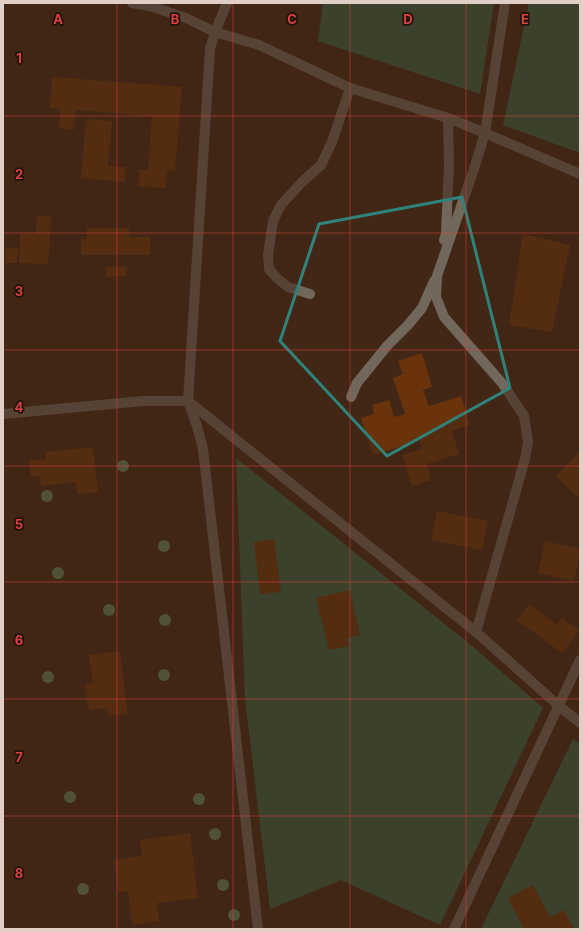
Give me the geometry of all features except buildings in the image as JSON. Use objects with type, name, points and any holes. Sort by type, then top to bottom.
[{"type":"street","points":[[132,3],[150,6],[186,18],[215,32],[259,45],[350,88],[448,118],[580,174]]},
{"type":"street","points":[[227,3],[215,32],[210,49],[188,401],[197,426],[203,450],[258,929]]},
{"type":"street","points":[[352,397],[356,383],[386,346],[408,325],[422,308],[436,276],[474,169],[485,133],[505,3]]},
{"type":"street","points":[[310,294],[288,287],[269,269],[268,255],[273,221],[281,205],[302,182],[321,165],[332,142],[350,88]]},
{"type":"street","points":[[448,118],[449,164],[446,234],[436,276],[436,297],[444,317],[502,384],[524,416],[528,442],[525,459],[476,632]]},
{"type":"street","points":[[3,414],[143,401],[188,401],[476,632],[580,723]]},
{"type":"street","points":[[454,929],[580,660]]},
{"type":"highlighted area","points":[[462,197],[510,388],[387,456],[280,341],[319,224]]},
{"type":"green space","points":[[323,3],[494,3],[480,94],[318,41]]},
{"type":"green space","points":[[529,3],[580,3],[580,153],[503,125]]},
{"type":"green space","points":[[236,458],[471,645],[543,708],[440,925],[341,880],[270,909],[245,698]]},
{"type":"green space","points":[[573,739],[580,744],[580,929],[481,929]]}]
